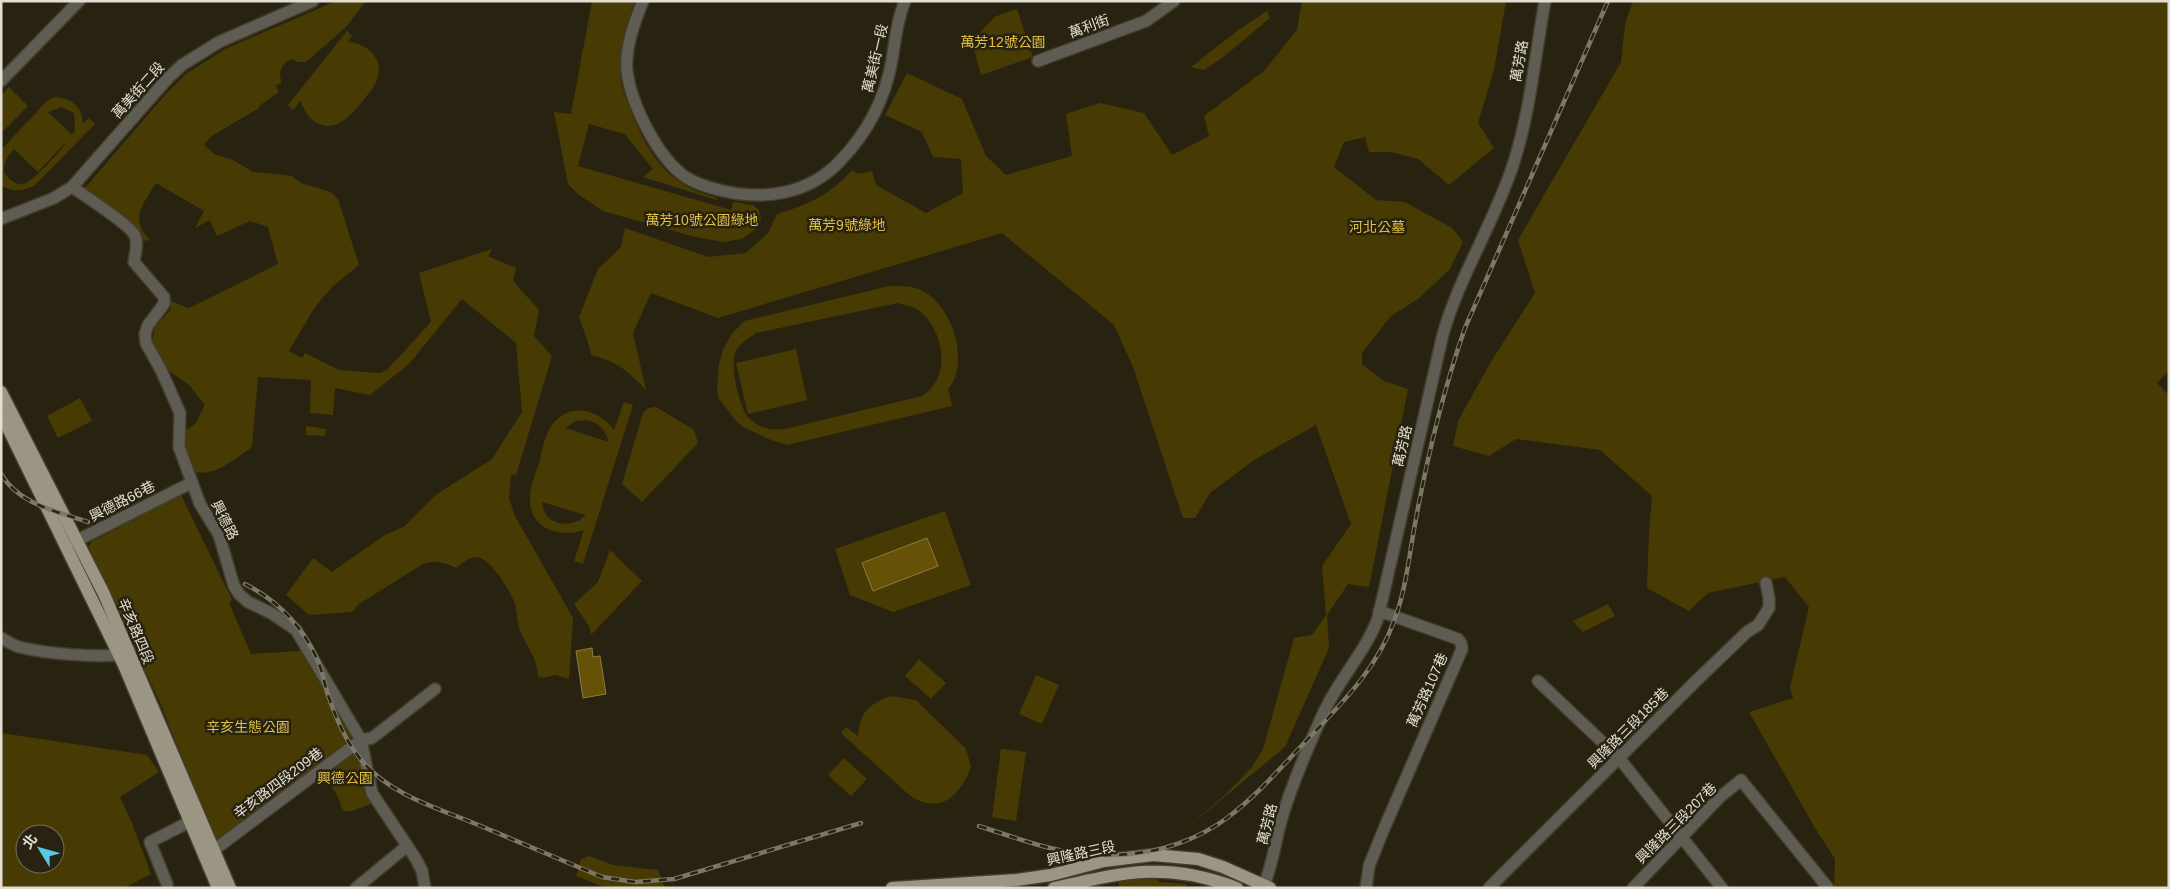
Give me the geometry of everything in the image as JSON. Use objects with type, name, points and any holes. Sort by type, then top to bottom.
[{"type":"main road","name":"辛亥路四段","points":[[1,392],[72,543]]},
{"type":"main road","name":"辛亥路四段","points":[[1,414],[72,543],[104,594],[124,654],[191,822],[225,887]]},
{"type":"main road","name":"辛亥路四段","points":[[124,654],[214,850],[225,887]]},
{"type":"main road","name":"興隆路三段","points":[[892,888],[1016,880],[1051,875],[1104,861],[1153,855],[1198,859],[1223,867],[1266,887]]},
{"type":"main road","name":"興隆路三段","points":[[1054,888],[1118,874],[1151,871],[1192,874],[1212,878],[1237,888]]},
{"type":"street","points":[[1,81],[78,1]]},
{"type":"street","name":"萬美街二段","points":[[1,219],[54,198],[72,187],[168,78],[182,65],[218,42],[313,1]]},
{"type":"street","name":"萬美街一段","points":[[642,1],[629,44],[627,70],[634,97],[648,129],[665,157],[685,177],[700,184],[728,192],[752,196],[782,194],[812,183],[834,168],[858,140],[876,114],[889,77],[905,1]]},
{"type":"street","name":"萬利街","points":[[1038,60],[1146,21],[1174,1]]},
{"type":"street","name":"萬芳路","points":[[1266,887],[1282,815],[1323,712],[1346,672],[1371,635],[1379,611],[1446,325],[1506,185],[1519,143],[1545,1]]},
{"type":"street","name":"興德路","points":[[72,187],[134,235],[137,246],[134,262],[164,297],[164,304],[148,325],[145,334],[146,343],[161,370],[180,413],[178,447],[203,510],[219,535],[234,586],[239,594],[248,602],[271,613],[296,630],[361,740],[372,793],[422,871],[425,888]]},
{"type":"street","name":"興德路66巷","points":[[72,543],[191,483]]},
{"type":"street","name":"興隆路三段185巷","points":[[1489,888],[1697,680],[1765,617],[1769,608],[1770,598],[1766,583]]},
{"type":"street","name":"萬芳路107巷","points":[[1366,888],[1369,866],[1406,775],[1462,649],[1458,639],[1379,611]]},
{"type":"street","points":[[1,638],[17,646],[88,655],[124,654]]},
{"type":"street","points":[[1538,681],[1619,758],[1722,888]]},
{"type":"street","name":"辛亥路四段209巷","points":[[214,850],[361,740],[372,738],[435,690]]},
{"type":"street","name":"興隆路三段207巷","points":[[1633,888],[1720,798],[1741,780],[1828,888]]},
{"type":"street","points":[[167,884],[150,842],[191,822]]},
{"type":"street","points":[[356,888],[407,846]]},
{"type":"green space","points":[[336,1],[366,1],[346,27],[306,62],[297,62],[292,59],[283,65],[280,72],[282,82],[276,86],[279,92],[259,106],[259,108],[210,137],[204,145],[214,154],[233,160],[253,172],[292,176],[301,183],[331,192],[338,199],[359,265],[332,287],[315,307],[289,351],[302,358],[305,353],[339,370],[380,373],[387,370],[431,322],[419,273],[492,249],[488,256],[516,268],[513,281],[539,310],[534,336],[552,356],[516,475],[511,474],[509,498],[515,516],[573,618],[569,679],[555,675],[544,678],[538,676],[533,657],[522,636],[515,604],[509,591],[494,569],[477,557],[468,559],[456,568],[440,562],[423,564],[359,604],[352,612],[309,615],[286,595],[313,558],[332,572],[385,535],[405,526],[437,494],[492,459],[522,412],[516,343],[462,299],[409,364],[370,395],[335,388],[333,415],[310,413],[311,380],[258,377],[252,447],[225,466],[210,472],[194,472],[186,458],[183,432],[195,424],[205,405],[189,385],[168,370],[152,342],[155,327],[171,309],[168,300],[189,308],[278,264],[268,227],[250,221],[217,236],[210,220],[195,228],[204,211],[156,183],[140,212],[140,225],[150,240],[142,241],[84,189],[165,95],[186,74],[225,49]]},
{"type":"green space","name":"萬芳10號公園綠地","points":[[592,1],[635,1],[627,26],[620,60],[620,75],[626,99],[633,116],[647,145],[664,169],[687,186],[717,198],[717,200],[643,177],[653,169],[625,134],[589,124],[578,166],[731,210],[733,202],[753,205],[759,210],[761,219],[759,226],[748,235],[741,239],[724,242],[695,237],[603,211],[579,195],[568,184],[554,112],[571,114]]},
{"type":"green space","points":[[1302,1],[1506,1],[1494,70],[1478,123],[1494,148],[1449,185],[1418,159],[1391,152],[1369,152],[1365,137],[1344,142],[1334,167],[1376,200],[1405,202],[1452,228],[1463,242],[1450,269],[1418,299],[1391,316],[1362,353],[1362,364],[1384,381],[1408,389],[1369,587],[1348,584],[1327,615],[1329,648],[1285,747],[1188,827],[1227,793],[1252,767],[1263,749],[1294,638],[1312,635],[1326,615],[1322,566],[1351,524],[1316,425],[1254,460],[1210,493],[1195,518],[1183,518],[1133,367],[1114,325],[1002,233],[718,318],[651,293],[633,333],[646,390],[622,368],[591,355],[579,317],[598,269],[621,247],[625,228],[708,257],[746,253],[768,233],[777,214],[798,207],[827,193],[852,170],[858,174],[872,171],[876,185],[926,213],[963,193],[961,159],[933,157],[922,132],[885,115],[907,73],[962,99],[986,156],[1006,175],[1072,156],[1066,114],[1100,103],[1144,113],[1172,155],[1209,136],[1204,116],[1264,71],[1297,30]]},
{"type":"green space","points":[[1633,1],[2169,1],[2169,370],[2157,383],[2169,395],[2169,888],[1834,888],[1835,859],[1815,828],[1749,712],[1793,698],[1790,687],[1809,607],[1785,577],[1708,593],[1689,611],[1647,588],[1652,496],[1600,450],[1516,439],[1489,456],[1453,446],[1458,421],[1492,360],[1535,293],[1518,240],[1621,62],[1625,24]]},
{"type":"green space","name":"萬芳12號公園","points":[[1017,9],[1033,57],[981,75],[972,42],[994,17]]},
{"type":"green space","points":[[1267,11],[1270,18],[1222,58],[1204,70],[1191,67],[1237,31]]},
{"type":"green space","points":[[347,31],[352,36],[348,42],[362,45],[373,54],[379,65],[377,80],[362,102],[347,118],[335,125],[322,125],[315,122],[308,115],[301,100],[293,110],[288,105]]},
{"type":"green space","points":[[9,87],[28,106],[1,133],[1,96]]},
{"type":"green space","points":[[54,97],[71,101],[81,112],[83,124],[89,118],[95,124],[35,185],[18,190],[5,188],[1,185],[1,150],[47,101]],"holes":[[[61,107],[74,113],[75,131],[72,135],[48,112]],[[66,142],[46,166],[23,184],[9,179],[4,172],[6,159],[14,149],[38,172]]]},
{"type":"green space","points":[[889,286],[906,286],[919,289],[934,299],[943,310],[955,337],[958,366],[954,380],[947,391],[949,391],[952,406],[787,445],[771,440],[743,427],[719,399],[717,390],[719,364],[723,350],[731,335],[744,321]],"holes":[[[898,303],[917,309],[926,317],[934,328],[939,340],[941,365],[938,377],[932,388],[922,396],[776,430],[757,424],[745,413],[734,375],[734,357],[744,341],[756,333]]]},
{"type":"green space","points":[[796,349],[807,400],[748,414],[736,363]]},
{"type":"green space","points":[[80,398],[92,421],[58,438],[47,416]]},
{"type":"green space","points":[[624,402],[633,405],[583,564],[574,561],[584,530],[566,533],[557,532],[541,525],[532,511],[530,496],[532,485],[547,433],[555,421],[563,415],[572,411],[590,412],[607,422],[614,430]],"holes":[[[586,420],[601,427],[609,442],[565,428],[576,421]],[[542,502],[585,515],[585,516],[572,523],[558,523],[547,516]]]},
{"type":"green space","points":[[656,407],[694,430],[698,443],[642,502],[622,484],[643,413],[648,408]]},
{"type":"green space","points":[[306,426],[326,429],[325,436],[306,435]]},
{"type":"green space","name":"辛亥生態公園","points":[[181,495],[232,600],[229,603],[251,654],[301,651],[351,736],[349,741],[219,841],[214,839],[160,702],[87,550],[92,541]]},
{"type":"green space","points":[[945,511],[971,585],[893,612],[850,595],[835,549]]},
{"type":"green space","points":[[610,550],[642,581],[591,635],[589,626],[574,604],[598,582]]},
{"type":"green space","points":[[1608,604],[1615,616],[1583,632],[1573,621]]},
{"type":"green space","points":[[919,659],[946,683],[931,699],[905,676]]},
{"type":"green space","points":[[1036,675],[1059,685],[1042,724],[1019,714]]},
{"type":"green space","points":[[890,696],[916,700],[966,749],[971,767],[968,775],[953,796],[946,801],[930,804],[910,795],[841,733],[846,727],[858,736],[861,721],[866,710]]},
{"type":"green space","points":[[1,733],[147,755],[159,772],[120,797],[151,874],[124,888],[1,888]]},
{"type":"green space","points":[[1001,749],[1026,752],[1016,821],[992,817]]},
{"type":"green space","name":"興德公園","points":[[354,754],[361,764],[361,775],[371,804],[352,811],[343,811],[337,795],[324,775]]},
{"type":"green space","points":[[844,758],[867,779],[851,796],[828,775]]},
{"type":"green space","points":[[589,856],[613,865],[658,870],[665,888],[607,888],[576,876],[581,859]]},
{"type":"green space","points":[[1154,876],[1159,882],[1187,884],[1185,888],[1119,888],[1119,880]]},
{"type":"shaded area","points":[[927,538],[938,566],[873,591],[862,563]]},
{"type":"shaded area","points":[[592,648],[593,657],[600,656],[606,694],[583,698],[576,651]]},
{"type":"railway","points":[[979,826],[1046,847],[1093,855],[1140,853],[1185,841],[1207,831],[1249,800],[1333,713],[1357,685],[1378,655],[1398,609],[1430,450],[1465,328],[1608,1]]},
{"type":"railway","points":[[1,474],[9,485],[28,500],[40,506],[88,522]]},
{"type":"railway","points":[[245,584],[278,606],[304,636],[319,663],[327,692],[342,729],[351,746],[374,773],[401,792],[430,806],[602,877],[635,882],[674,879],[861,823]]},
{"type":"park label","name":"萬芳9號綠地","points":[[847,225]]},
{"type":"park label","name":"河北公墓","points":[[1377,227]]}]
